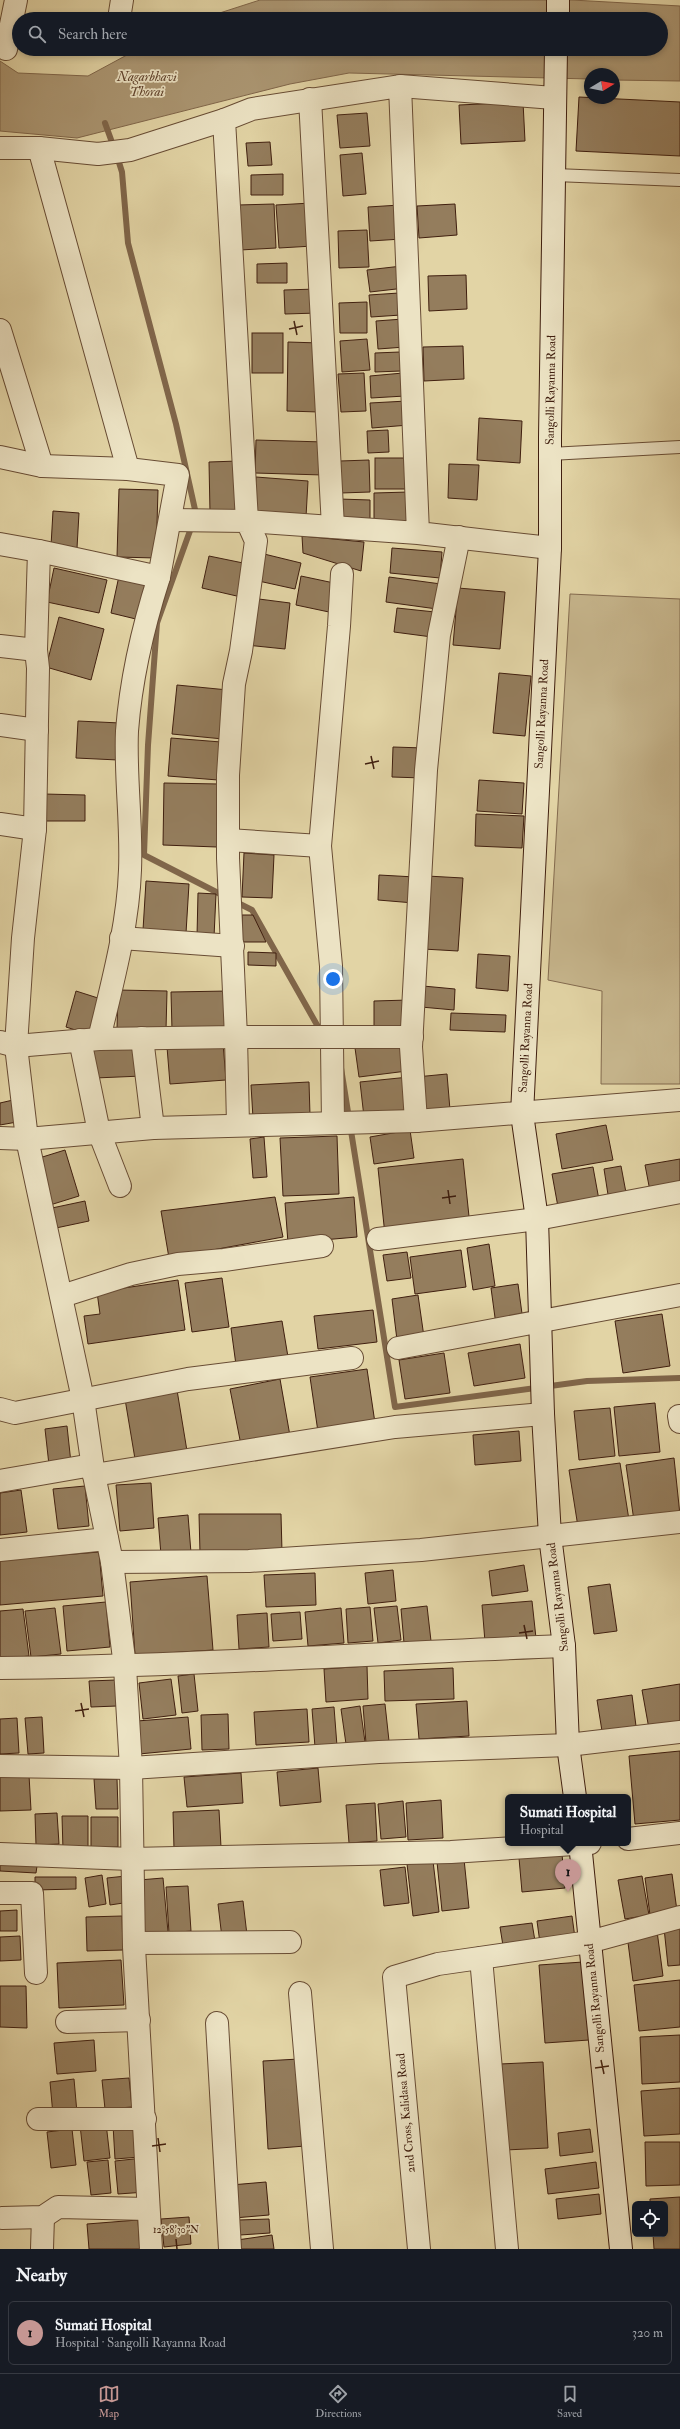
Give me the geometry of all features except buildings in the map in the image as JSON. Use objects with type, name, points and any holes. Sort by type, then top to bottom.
[{"type":"street","points":[[14,12],[16,0]]},
{"type":"street","points":[[120,12],[122,0]]},
{"type":"street","points":[[558,0],[558,12]]},
{"type":"street","points":[[6,48],[12,19]]},
{"type":"street","name":"Sangolli Rayanna Road","points":[[556,56],[550,548],[522,1114],[537,1219],[542,1396],[550,1536],[564,1646],[568,1745],[575,1794]]},
{"type":"street","points":[[0,148],[39,148],[98,154],[130,150],[224,120],[252,109],[400,86],[555,91]]},
{"type":"street","points":[[400,86],[418,533]]},
{"type":"street","points":[[310,99],[333,528]]},
{"type":"street","points":[[224,120],[247,522],[256,541],[241,650],[234,684],[230,736],[228,840],[233,946],[238,1125]]},
{"type":"street","points":[[39,148],[128,469]]},
{"type":"street","points":[[0,330],[42,466]]},
{"type":"street","points":[[0,457],[42,466],[128,469],[178,475],[186,521],[159,577],[146,618],[132,683],[127,732],[130,870],[121,938],[90,1040],[99,1132],[120,1186]]},
{"type":"street","points":[[186,521],[247,522],[418,533],[550,548]]},
{"type":"street","points":[[416,1121],[412,1037],[426,770],[439,635],[459,537]]},
{"type":"street","points":[[0,544],[159,577]]},
{"type":"street","points":[[39,551],[36,650],[38,668],[35,829],[24,938],[8,1044],[83,1399],[93,1470],[112,1562],[125,1667],[131,1768],[131,1859],[134,1943],[145,2119],[151,2249]]},
{"type":"street","points":[[333,1123],[331,966],[320,846],[340,626],[342,574]]},
{"type":"street","points":[[0,646],[36,650]]},
{"type":"street","points":[[0,725],[37,730]]},
{"type":"street","points":[[0,824],[35,829]]},
{"type":"street","points":[[228,840],[320,846]]},
{"type":"street","points":[[121,938],[233,946]]},
{"type":"street","points":[[8,1044],[142,1038],[412,1037]]},
{"type":"street","points":[[142,1038],[153,1128]]},
{"type":"street","points":[[0,1138],[27,1139],[153,1128],[365,1121],[416,1121],[522,1114],[680,1100]]},
{"type":"street","points":[[378,1239],[537,1219],[680,1192]]},
{"type":"street","points":[[62,1296],[131,1274],[178,1264],[224,1260],[322,1246]]},
{"type":"street","points":[[398,1348],[680,1295]]},
{"type":"street","points":[[5,1412],[60,1406],[83,1399],[188,1379],[352,1358]]},
{"type":"street","points":[[0,1481],[93,1470],[396,1427],[542,1396]]},
{"type":"street","points":[[112,1562],[249,1561],[421,1550],[680,1522]]},
{"type":"street","points":[[0,1550],[107,1539]]},
{"type":"street","points":[[0,1668],[125,1667],[356,1654],[564,1646]]},
{"type":"street","points":[[0,1766],[131,1768],[379,1752],[568,1745],[680,1732]]},
{"type":"street","points":[[631,1839],[680,1833]]},
{"type":"street","points":[[0,1854],[131,1859],[451,1852],[539,1846]]},
{"type":"street","name":"Sangolli Rayanna Road","points":[[583,1846],[589,1942],[621,2249]]},
{"type":"street","points":[[0,1893],[32,1893],[36,1973]]},
{"type":"street","points":[[507,2249],[481,1958],[589,1942],[680,1917]]},
{"type":"street","points":[[134,1943],[290,1942]]},
{"type":"street","name":"2nd Cross, Kalidasa Road","points":[[419,2249],[394,1977],[438,1964],[481,1958]]},
{"type":"street","points":[[300,1993],[322,2249]]},
{"type":"street","points":[[67,2022],[139,2020]]},
{"type":"street","points":[[218,2023],[230,2249]]},
{"type":"street","points":[[38,2119],[145,2119]]},
{"type":"street","points":[[2,2218],[43,2217],[58,2208],[148,2209]]},
{"type":"street","points":[[42,2249],[43,2217]]},
{"type":"lane","points":[[555,175],[680,180]]},
{"type":"lane","points":[[550,454],[680,447]]},
{"type":"shaded area","points":[[570,594],[680,599],[680,1084],[601,1084],[602,991],[548,980]]},
{"type":"water","name":"Nagarbhavi Thorai","points":[[260,0],[572,0],[680,6],[680,81],[620,80],[620,68],[584,68],[584,79],[349,73],[290,84],[77,138],[0,131],[0,61],[18,73],[88,76],[125,56],[668,56],[668,12],[223,12]]},
{"type":"waterway","points":[[105,123],[114,148]]},
{"type":"waterway","points":[[117,156],[122,172],[128,243],[176,424],[196,514],[157,623],[148,745],[144,855],[226,897]]},
{"type":"waterway","points":[[234,901],[252,910],[321,1032]]},
{"type":"waterway","points":[[341,1068],[395,1407],[587,1381],[680,1378]]},
{"type":"place","name":"Sumati Hospital","points":[[568,1892]]}]
